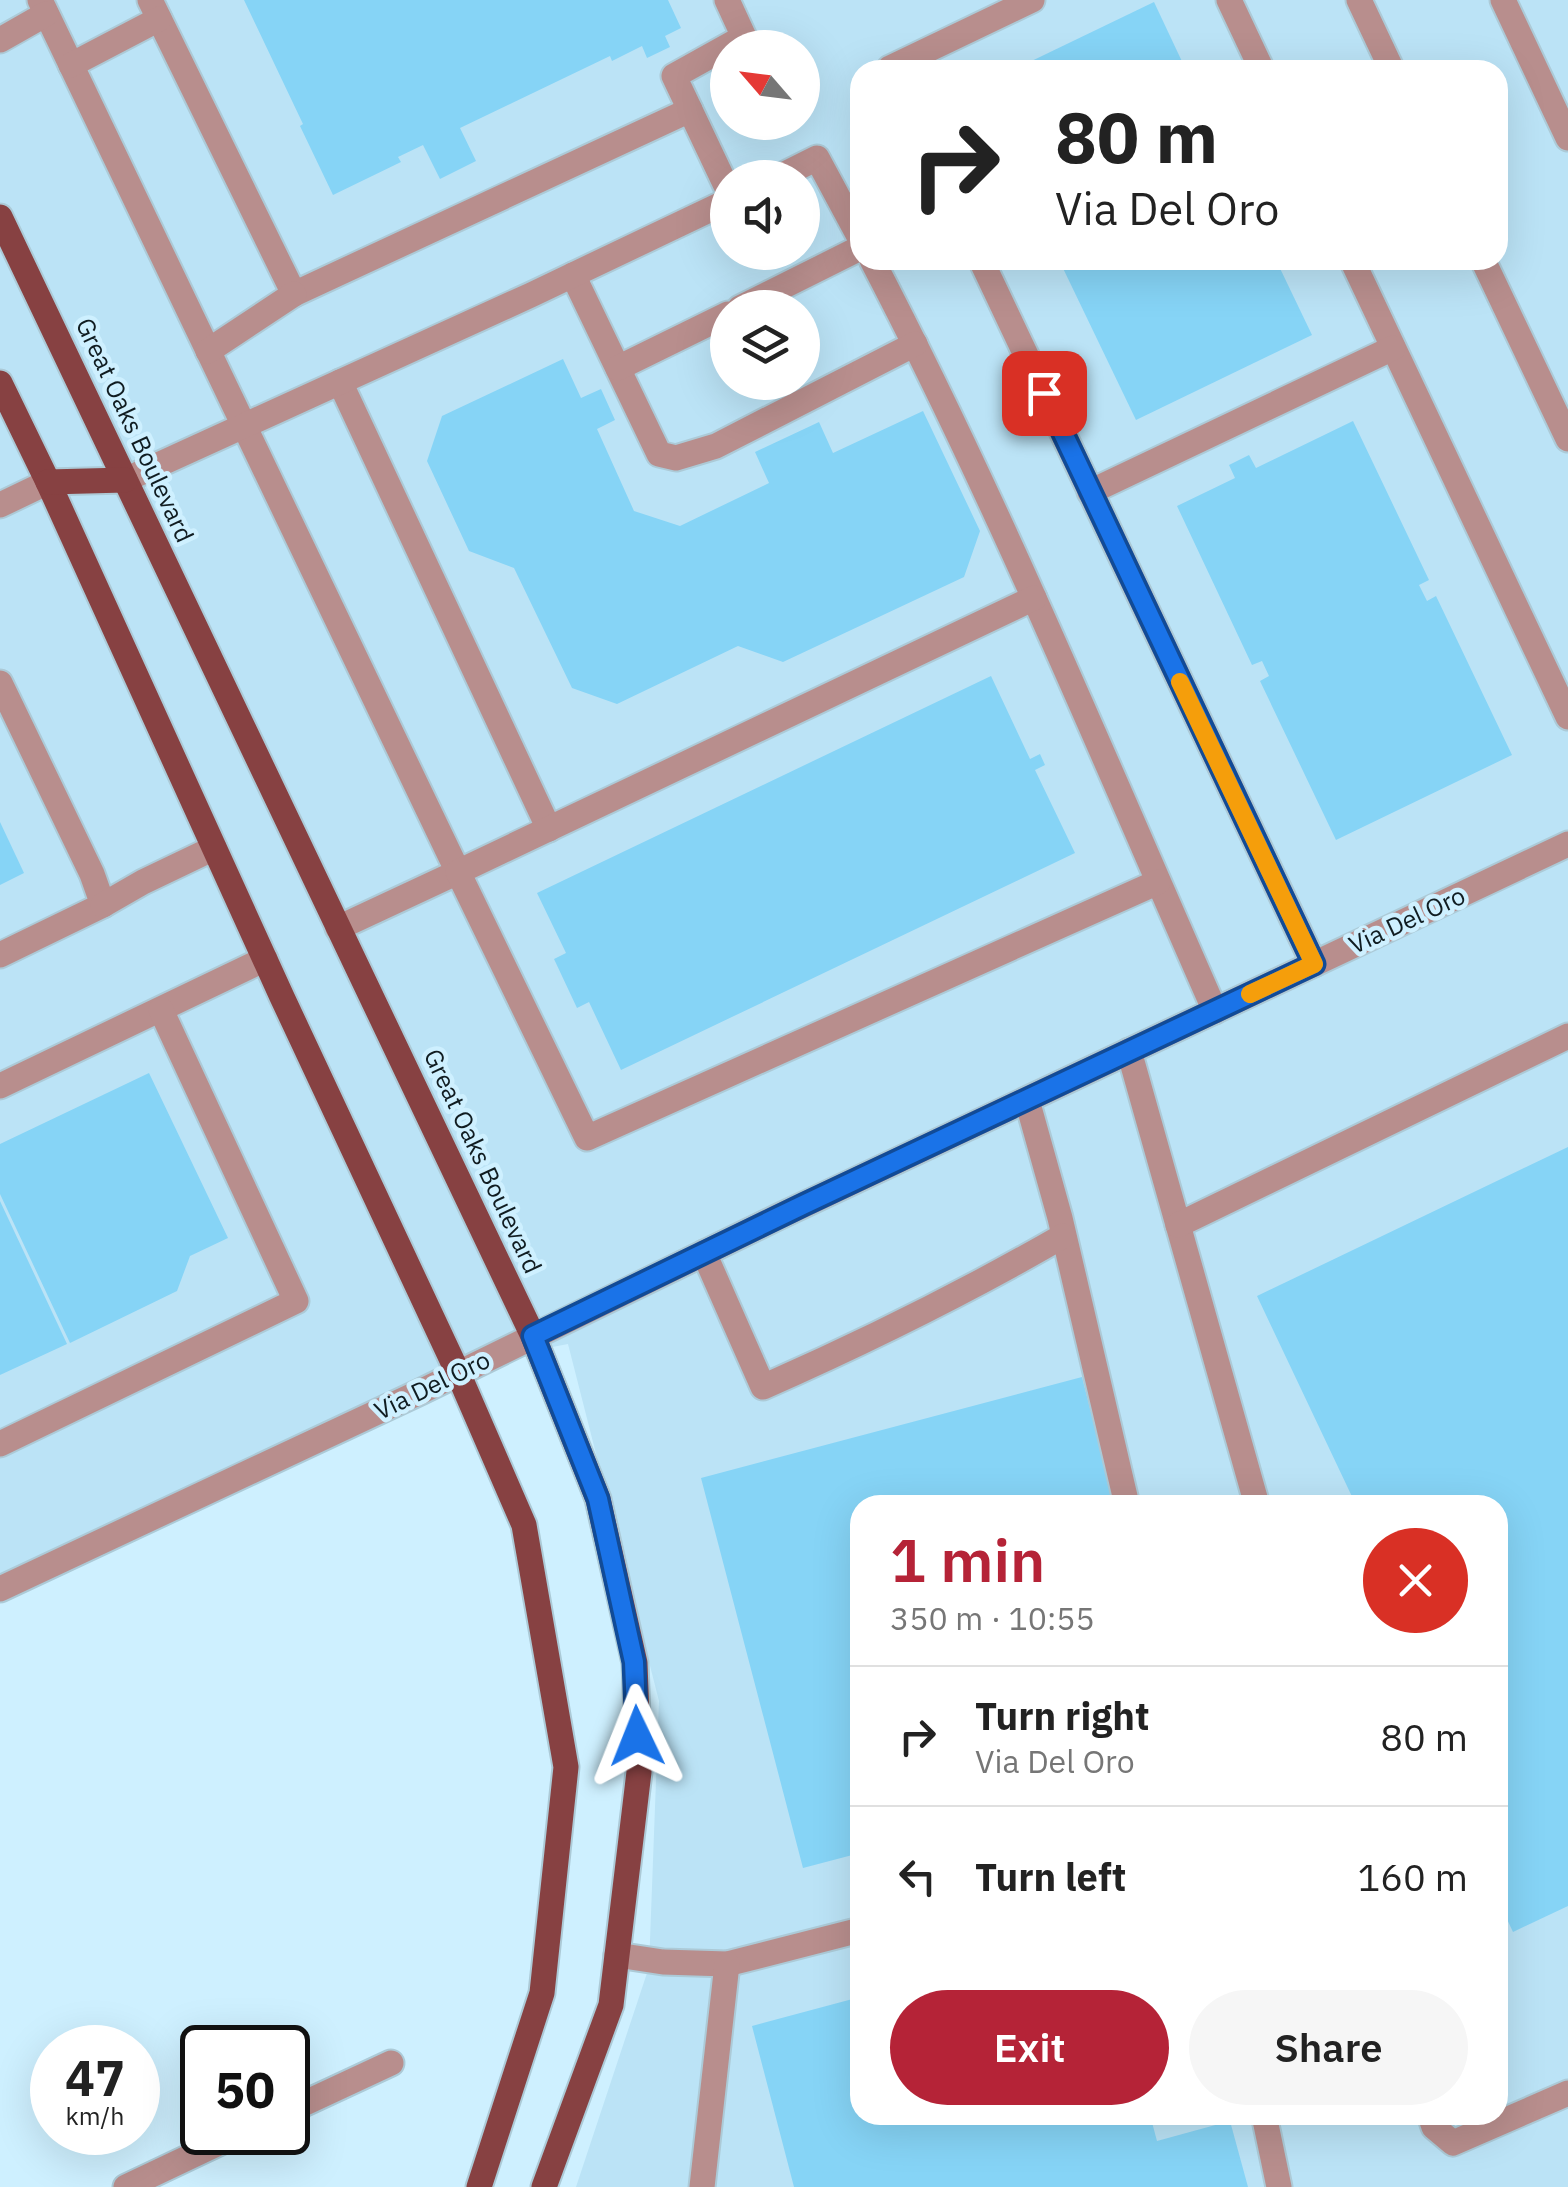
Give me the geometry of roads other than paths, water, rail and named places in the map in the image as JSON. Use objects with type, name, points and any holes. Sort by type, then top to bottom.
[{"type":"main road","name":"Great Oaks Boulevard","points":[[0,217],[533,1336],[598,1499],[634,1662],[639,1772],[611,2005],[544,2187]]},
{"type":"main road","points":[[0,383],[458,1373],[524,1524],[566,1767],[542,1993],[479,2187]]},
{"type":"main road","points":[[48,482],[125,480]]},
{"type":"street","points":[[714,160],[674,76],[744,37],[727,0]]},
{"type":"street","points":[[907,60],[1032,0]]},
{"type":"street","points":[[1229,0],[1257,60]]},
{"type":"street","points":[[1359,0],[1387,60]]},
{"type":"street","points":[[1503,0],[1568,138]]},
{"type":"street","points":[[0,40],[43,7],[587,1138],[1158,882]]},
{"type":"street","points":[[71,65],[154,10],[294,294]]},
{"type":"street","points":[[208,351],[294,294],[690,110]]},
{"type":"street","points":[[820,164],[850,219]]},
{"type":"street","points":[[125,480],[710,210]]},
{"type":"street","points":[[776,290],[850,253]]},
{"type":"street","points":[[877,270],[1034,598],[1214,1011]]},
{"type":"street","points":[[986,270],[1314,964]]},
{"type":"street","points":[[1357,270],[1568,717]]},
{"type":"street","points":[[1488,270],[1568,439]]},
{"type":"street","points":[[573,275],[660,454],[676,458],[716,446],[914,344]]},
{"type":"street","points":[[618,368],[710,323]]},
{"type":"street","points":[[1090,492],[1393,348]]},
{"type":"street","points":[[340,382],[549,829]]},
{"type":"street","points":[[0,505],[48,482]]},
{"type":"street","points":[[338,928],[1034,598]]},
{"type":"street","points":[[0,683],[92,874],[103,905]]},
{"type":"street","name":"Via Del Oro","points":[[0,1590],[1568,844]]},
{"type":"street","points":[[0,955],[214,848]]},
{"type":"street","points":[[0,1086],[265,959]]},
{"type":"street","points":[[0,1444],[296,1301],[161,1010]]},
{"type":"street","points":[[1178,1225],[1568,1036]]},
{"type":"street","points":[[1129,1052],[1254,1495]]},
{"type":"street","points":[[1027,1100],[1060,1218],[1125,1495]]},
{"type":"street","points":[[704,1254],[763,1388],[1063,1236]]},
{"type":"street","points":[[617,1955],[663,1962],[727,1964],[850,1933]]},
{"type":"street","points":[[702,2187],[727,1964]]},
{"type":"street","points":[[310,2101],[390,2063]]},
{"type":"street","points":[[1508,2119],[1568,2093]]},
{"type":"street","points":[[1266,2125],[1279,2187]]},
{"type":"street","points":[[1433,2125],[1453,2143],[1494,2125]]},
{"type":"street","points":[[126,2187],[162,2184],[207,2155]]}]
